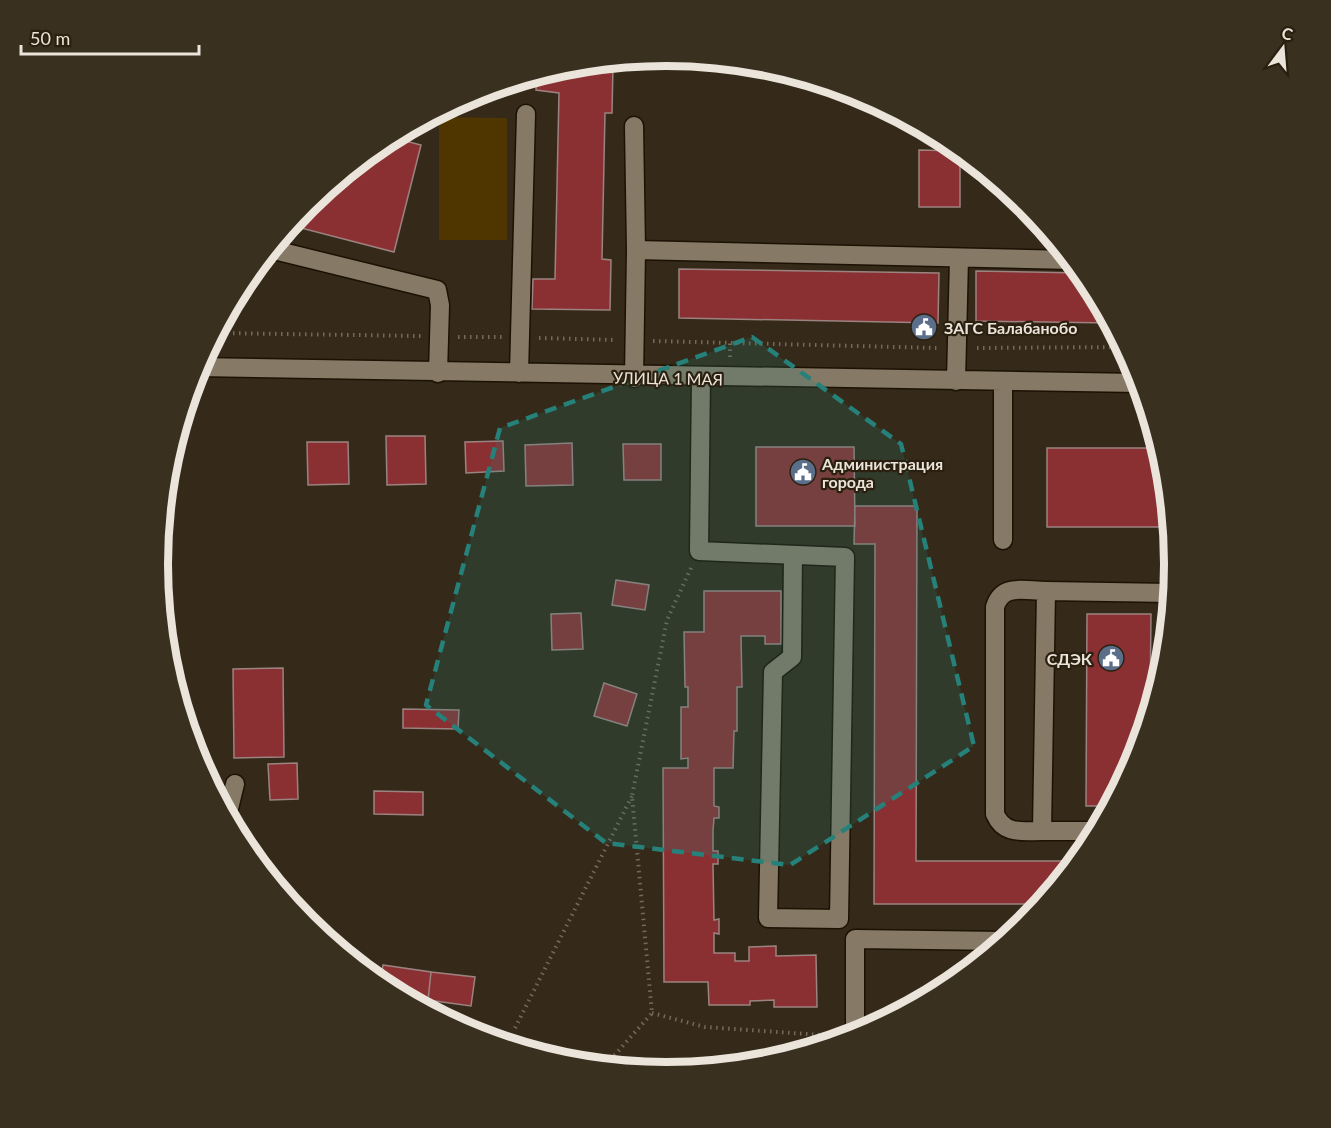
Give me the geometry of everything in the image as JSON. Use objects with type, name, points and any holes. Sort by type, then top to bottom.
[{"type":"street","points":[[519,373],[526,114]]},
{"type":"street","points":[[633,378],[636,250],[634,126]]},
{"type":"street","points":[[636,250],[1060,260]]},
{"type":"street","points":[[278,251],[438,290],[438,373]]},
{"type":"street","points":[[956,381],[959,258]]},
{"type":"street","name":"УЛИЦА 1 МАЯ","points":[[208,367],[519,373],[633,378],[1130,383]]},
{"type":"street","points":[[701,379],[699,551],[845,556],[839,919],[855,939],[848,1027]]},
{"type":"street","points":[[1003,382],[1003,540]]},
{"type":"street","points":[[793,555],[792,657],[773,672],[768,918],[839,919]]},
{"type":"street","points":[[1086,831],[1008,830],[999,824],[995,814],[994,607],[998,596],[1004,591],[1162,592]]},
{"type":"street","points":[[1042,831],[1046,591]]},
{"type":"street","points":[[230,805],[235,784]]},
{"type":"street","points":[[855,939],[991,941]]},
{"type":"path","points":[[225,333],[956,348],[1113,347]]},
{"type":"path","points":[[516,1039],[632,796],[667,620],[699,551]]},
{"type":"path","points":[[613,1059],[652,1013],[632,796]]},
{"type":"path","points":[[652,1013],[705,1027],[829,1035]]},
{"type":"highlighted area","points":[[752,337],[901,444],[974,746],[790,865],[606,843],[426,705],[500,428]]},
{"type":"shaded area","points":[[445,117],[507,118],[507,240],[439,240],[439,120]]},
{"type":"building","points":[[613,69],[612,113],[605,113],[602,259],[611,260],[610,310],[532,309],[533,279],[555,279],[559,93],[536,90],[537,83]]},
{"type":"building","points":[[404,141],[421,145],[394,252],[301,228],[313,212],[337,190],[371,163],[374,164],[375,160]]},
{"type":"building","points":[[919,150],[943,151],[960,163],[960,207],[919,207]]},
{"type":"building","points":[[679,269],[939,273],[938,323],[679,318]]},
{"type":"building","points":[[976,271],[1070,273],[1101,323],[976,321]]},
{"type":"building","points":[[386,436],[425,436],[426,484],[387,485]]},
{"type":"building","points":[[503,441],[504,471],[466,473],[465,442]]},
{"type":"building","points":[[307,442],[348,442],[349,484],[308,485]]},
{"type":"building","points":[[572,443],[573,485],[526,486],[525,445]]},
{"type":"building","points":[[623,444],[661,444],[661,480],[624,480]]},
{"type":"building","points":[[756,447],[854,447],[855,526],[756,526]]},
{"type":"building","points":[[1047,448],[1150,448],[1162,527],[1047,527]]},
{"type":"building","points":[[855,506],[917,506],[916,861],[1065,861],[1029,904],[874,904],[875,544],[854,544]]},
{"type":"building","points":[[616,580],[649,585],[645,610],[612,605]]},
{"type":"building","points":[[704,591],[781,591],[781,644],[765,644],[765,636],[741,636],[742,687],[737,687],[737,731],[734,731],[733,768],[714,768],[714,806],[719,807],[719,818],[714,818],[713,831],[713,851],[718,851],[718,864],[713,864],[714,920],[719,919],[719,934],[714,933],[714,953],[735,953],[735,961],[749,961],[749,947],[776,946],[776,956],[816,955],[817,1007],[774,1007],[774,1000],[750,1001],[750,1005],[709,1005],[708,982],[664,982],[663,768],[688,768],[688,758],[681,759],[681,707],[688,707],[688,687],[685,687],[684,632],[704,632]]},
{"type":"building","points":[[581,613],[583,649],[552,650],[551,614]]},
{"type":"building","points":[[1087,614],[1151,614],[1150,678],[1137,724],[1126,755],[1101,806],[1086,806]]},
{"type":"building","points":[[283,668],[284,757],[234,758],[233,669]]},
{"type":"building","points":[[604,683],[637,694],[627,726],[594,716]]},
{"type":"building","points":[[403,709],[459,710],[458,729],[403,728]]},
{"type":"building","points":[[297,763],[298,799],[270,800],[268,764]]},
{"type":"building","points":[[374,791],[423,792],[423,815],[374,814]]},
{"type":"building","points":[[383,965],[431,972],[428,1000],[416,995],[382,973]]},
{"type":"building","points":[[431,972],[475,977],[471,1006],[428,1000]]},
{"type":"place","name":"ЗАГС Балабанобо","points":[[924,327]]},
{"type":"place","name":"Администрация города","points":[[803,472]]},
{"type":"place","name":"СДЭК","points":[[1111,658]]}]
